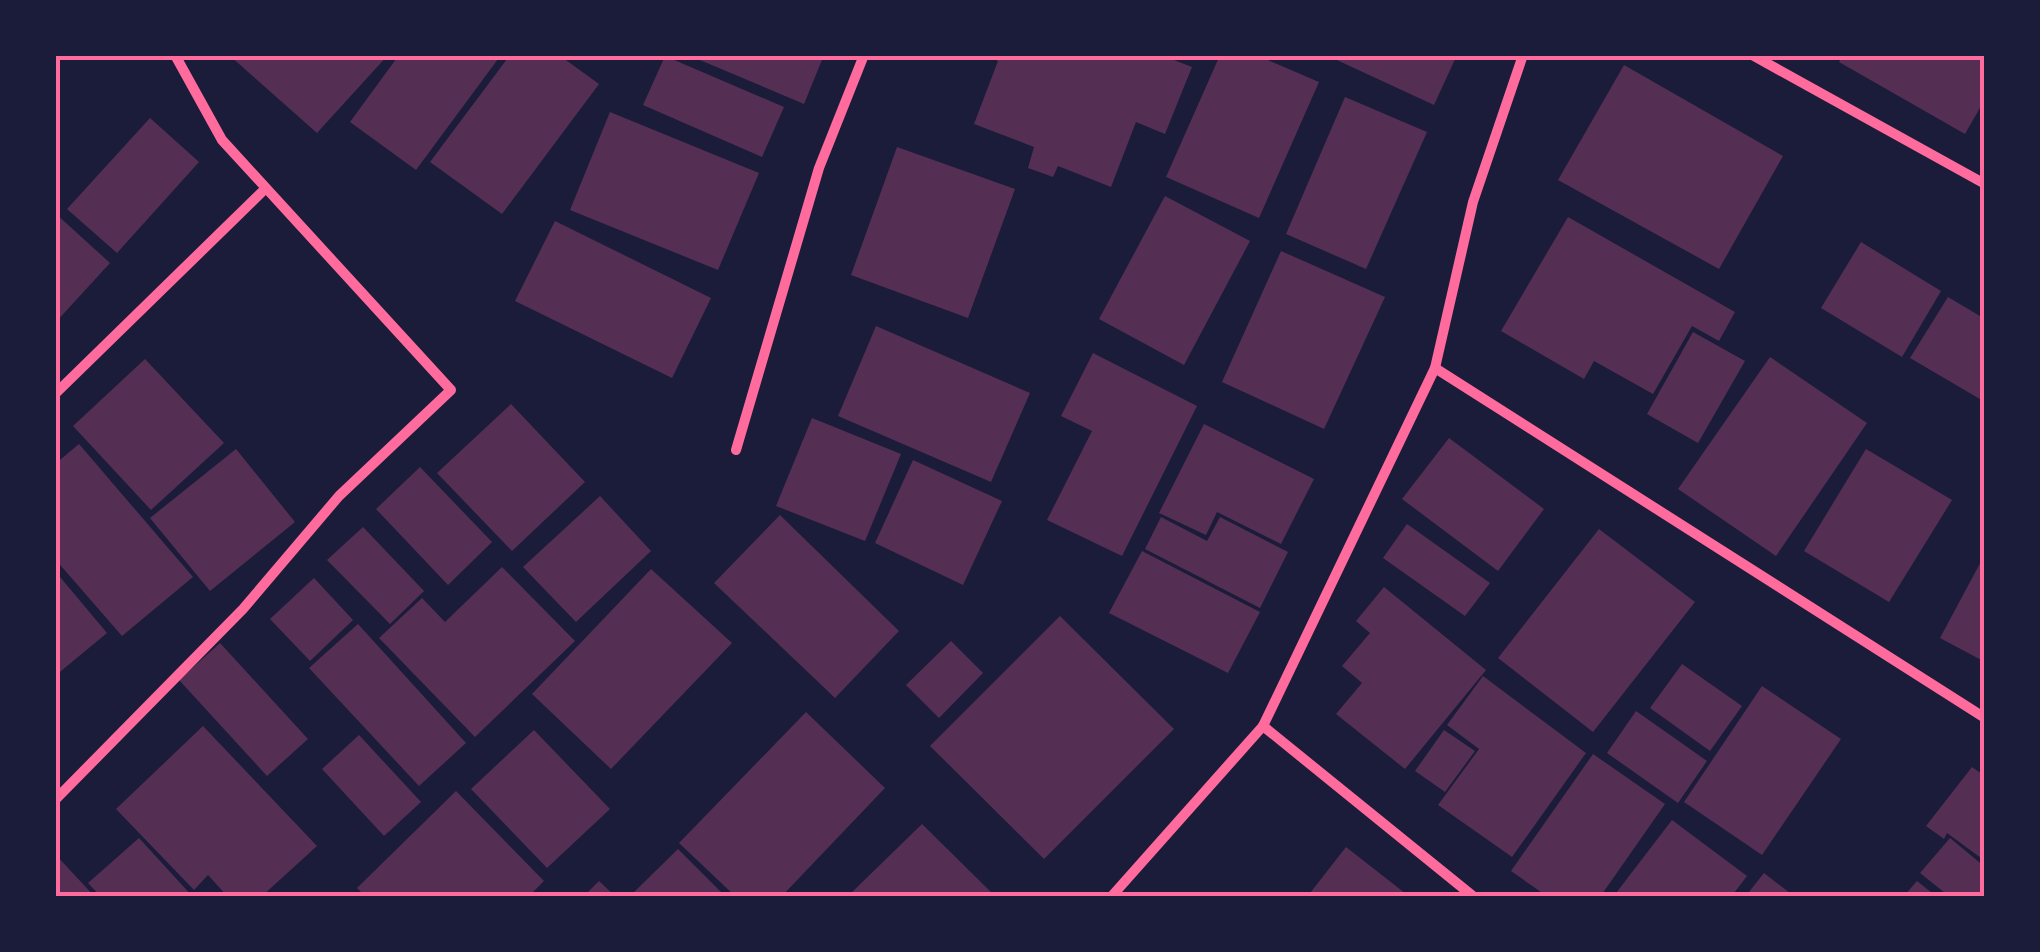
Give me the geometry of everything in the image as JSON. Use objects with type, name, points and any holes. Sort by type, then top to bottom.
[{"type":"street","points":[[55,800],[243,609],[340,496],[451,390],[222,140],[174,55]]},
{"type":"street","points":[[736,450],[819,168],[864,55]]},
{"type":"street","points":[[1111,897],[1263,726],[1435,368],[1474,202],[1523,55]]},
{"type":"street","points":[[1752,55],[1985,184]]},
{"type":"street","points":[[55,394],[265,189]]},
{"type":"street","points":[[1435,368],[1985,718]]},
{"type":"street","points":[[1263,726],[1474,897]]},
{"type":"building","points":[[229,55],[388,55],[317,133]]},
{"type":"building","points":[[399,55],[501,55],[416,170],[350,122]]},
{"type":"building","points":[[510,55],[559,55],[599,84],[502,214],[430,162]]},
{"type":"building","points":[[688,55],[824,55],[804,104]]},
{"type":"building","points":[[984,55],[1161,55],[1192,67],[1165,134],[1136,122],[1111,187],[1058,166],[1053,177],[1028,168],[1034,147],[974,124],[998,61]]},
{"type":"building","points":[[1220,55],[1256,55],[1319,82],[1259,218],[1166,177]]},
{"type":"building","points":[[1326,55],[1457,55],[1434,105]]},
{"type":"building","points":[[1843,55],[1985,55],[1985,99],[1965,134],[1839,62]]},
{"type":"building","points":[[665,56],[784,107],[762,157],[643,105]]},
{"type":"building","points":[[1624,65],[1783,156],[1719,269],[1558,180]]},
{"type":"building","points":[[1345,97],[1427,132],[1366,269],[1286,234]]},
{"type":"building","points":[[610,112],[759,173],[718,270],[570,210]]},
{"type":"building","points":[[150,118],[199,162],[117,253],[67,209]]},
{"type":"building","points":[[897,147],[1015,189],[968,318],[851,275]]},
{"type":"building","points":[[1165,196],[1250,241],[1184,365],[1099,319]]},
{"type":"building","points":[[55,213],[110,263],[55,323]]},
{"type":"building","points":[[1568,217],[1735,312],[1719,341],[1692,326],[1653,394],[1594,361],[1584,379],[1501,331]]},
{"type":"building","points":[[555,221],[711,298],[672,378],[515,301]]},
{"type":"building","points":[[1861,242],[1941,291],[1902,357],[1821,308]]},
{"type":"building","points":[[1281,251],[1385,297],[1324,429],[1222,382]]},
{"type":"building","points":[[1948,297],[1985,319],[1985,402],[1910,358]]},
{"type":"building","points":[[876,326],[1030,393],[991,482],[838,416]]},
{"type":"building","points":[[1693,332],[1745,361],[1698,443],[1647,414]]},
{"type":"building","points":[[1093,353],[1197,406],[1122,556],[1047,520],[1092,431],[1061,416]]},
{"type":"building","points":[[1770,357],[1867,423],[1776,556],[1678,489]]},
{"type":"building","points":[[145,359],[224,443],[151,510],[73,426]]},
{"type":"building","points":[[511,404],[585,482],[512,551],[437,473]]},
{"type":"building","points":[[812,418],[901,454],[865,541],[776,506]]},
{"type":"building","points":[[1204,424],[1314,479],[1281,544],[1217,512],[1206,535],[1159,513]]},
{"type":"building","points":[[1449,438],[1544,509],[1498,571],[1402,499]]},
{"type":"building","points":[[79,444],[193,577],[122,636],[55,559],[55,464]]},
{"type":"building","points":[[236,449],[295,522],[210,591],[150,518]]},
{"type":"building","points":[[1866,449],[1952,500],[1889,602],[1804,551]]},
{"type":"building","points":[[913,460],[1002,501],[963,585],[875,543]]},
{"type":"building","points":[[420,467],[492,542],[448,585],[376,509]]},
{"type":"building","points":[[600,496],[651,551],[576,622],[523,567]]},
{"type":"building","points":[[780,515],[899,631],[835,698],[714,583]]},
{"type":"building","points":[[1161,517],[1207,541],[1220,517],[1288,552],[1260,608],[1145,549]]},
{"type":"building","points":[[1407,524],[1490,583],[1465,616],[1383,558]]},
{"type":"building","points":[[363,527],[424,591],[390,624],[327,560]]},
{"type":"building","points":[[1599,529],[1695,602],[1593,732],[1498,658]]},
{"type":"building","points":[[1142,551],[1260,612],[1228,673],[1109,613]]},
{"type":"building","points":[[1985,554],[1985,662],[1940,638]]},
{"type":"building","points":[[502,567],[575,641],[475,737],[379,638],[422,598],[445,622]]},
{"type":"building","points":[[651,569],[732,643],[611,769],[532,694]]},
{"type":"building","points":[[55,571],[107,633],[55,676]]},
{"type":"building","points":[[314,578],[353,620],[310,661],[270,619]]},
{"type":"building","points":[[1384,587],[1486,670],[1405,769],[1336,714],[1362,683],[1342,666],[1370,633],[1356,621]]},
{"type":"building","points":[[1060,616],[1174,729],[1044,859],[930,746]]},
{"type":"building","points":[[358,624],[466,743],[419,786],[309,668]]},
{"type":"building","points":[[951,641],[983,673],[939,718],[906,685]]},
{"type":"building","points":[[220,643],[308,739],[267,776],[179,680]]},
{"type":"building","points":[[1682,664],[1742,706],[1710,751],[1650,708]]},
{"type":"building","points":[[1483,676],[1586,753],[1512,857],[1438,805],[1479,749],[1447,725]]},
{"type":"building","points":[[1762,686],[1841,739],[1762,855],[1684,802]]},
{"type":"building","points":[[1636,711],[1707,761],[1678,803],[1607,753]]},
{"type":"building","points":[[806,712],[885,788],[781,897],[736,897],[679,843]]},
{"type":"building","points":[[203,726],[317,846],[261,897],[228,897],[208,875],[194,890],[116,809]]},
{"type":"building","points":[[534,730],[610,809],[547,868],[471,789]]},
{"type":"building","points":[[1444,730],[1475,751],[1445,792],[1415,771]]},
{"type":"building","points":[[359,735],[421,802],[384,836],[322,769]]},
{"type":"building","points":[[1593,754],[1665,804],[1600,897],[1548,897],[1511,871]]},
{"type":"building","points":[[1972,767],[1985,776],[1985,861],[1947,833],[1944,839],[1926,826]]},
{"type":"building","points":[[456,791],[544,881],[528,897],[366,897],[357,888]]},
{"type":"building","points":[[1672,820],[1747,876],[1731,897],[1613,897]]},
{"type":"building","points":[[922,824],[996,897],[847,897]]},
{"type":"building","points":[[139,838],[193,897],[101,897],[88,883]]},
{"type":"building","points":[[1950,838],[1985,867],[1985,897],[1950,897],[1920,873]]},
{"type":"building","points":[[1346,847],[1410,897],[1307,897]]},
{"type":"building","points":[[678,849],[726,897],[629,897]]},
{"type":"building","points":[[55,854],[95,897],[55,897]]},
{"type":"building","points":[[1764,873],[1795,897],[1745,897]]},
{"type":"building","points":[[599,881],[616,897],[583,897]]},
{"type":"building","points":[[1917,881],[1937,897],[1903,897]]}]
